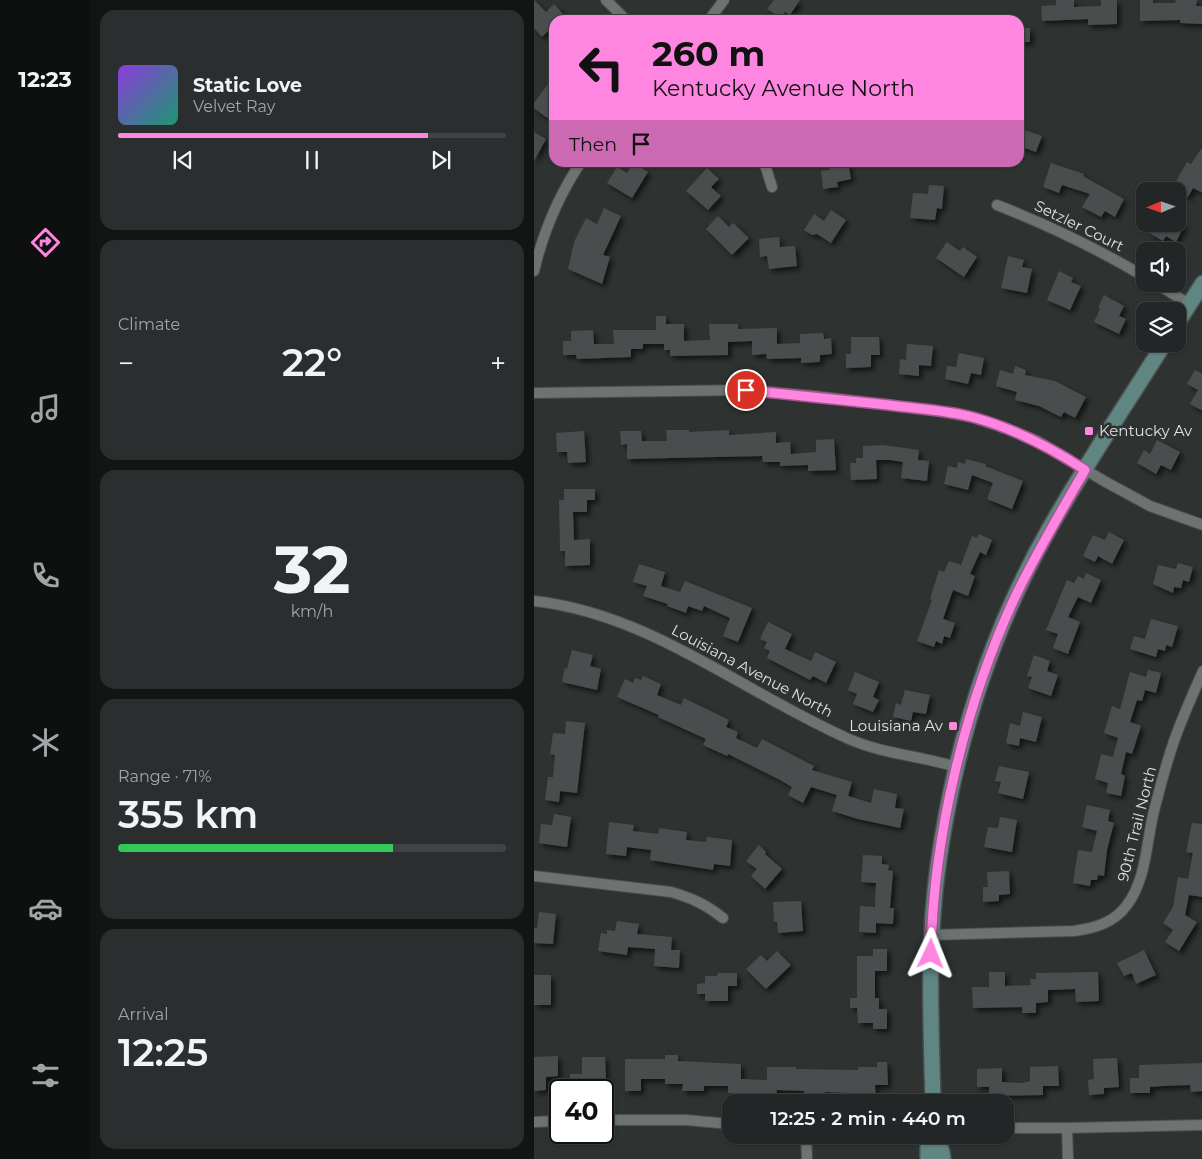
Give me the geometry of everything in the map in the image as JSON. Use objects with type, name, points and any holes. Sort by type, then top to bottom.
[{"type":"street","points":[[606,0],[621,15]]},
{"type":"street","points":[[713,15],[724,0]]},
{"type":"street","points":[[534,271],[538,252],[556,207],[578,167]]},
{"type":"street","points":[[766,167],[772,187]]},
{"type":"street","name":"Setzler Court","points":[[997,205],[1038,221],[1115,259],[1136,272]]},
{"type":"street","points":[[1186,309],[1202,283]]},
{"type":"street","points":[[1170,292],[1189,304]]},
{"type":"street","points":[[933,1094],[932,935],[938,867],[956,767],[987,665],[1015,597],[1048,532],[1159,352]]},
{"type":"street","points":[[534,393],[746,390],[814,396],[972,417],[1037,441],[1150,506],[1202,525]]},
{"type":"street","name":"Louisiana Avenue North","points":[[534,601],[589,611],[631,626],[671,645],[821,726],[850,739],[883,750],[938,761],[956,767]]},
{"type":"street","name":"90th Trail North","points":[[932,935],[1074,931],[1094,928],[1111,920],[1126,907],[1139,882],[1155,806],[1174,742],[1202,671]]},
{"type":"street","points":[[534,876],[671,892],[707,906],[723,918]]},
{"type":"street","points":[[614,1120],[686,1120],[722,1123]]},
{"type":"street","points":[[534,1122],[549,1121]]},
{"type":"street","points":[[1014,1128],[1202,1125]]},
{"type":"street","points":[[1067,1128],[1068,1159]]},
{"type":"street","points":[[806,1144],[807,1159]]},
{"type":"street","points":[[928,1159],[929,1144]]},
{"type":"street","points":[[939,1144],[942,1159]]},
{"type":"building","points":[[534,0],[546,12],[554,4],[564,15],[549,15],[549,30],[542,37],[534,28]]},
{"type":"building","points":[[774,0],[800,0],[790,15],[785,12],[783,15],[776,15],[767,9]]},
{"type":"building","points":[[1056,0],[1074,0],[1074,7],[1101,6],[1101,0],[1117,0],[1117,24],[1088,25],[1088,19],[1042,21],[1041,6],[1056,5]]},
{"type":"building","points":[[1140,0],[1153,0],[1153,3],[1175,3],[1176,0],[1197,0],[1196,6],[1203,6],[1203,24],[1180,23],[1180,20],[1140,21]]},
{"type":"building","points":[[1024,28],[1030,28],[1030,42],[1024,42]]},
{"type":"building","points":[[549,83],[549,115],[547,118],[534,108],[534,103]]},
{"type":"building","points":[[1024,130],[1042,136],[1036,152],[1024,148]]},
{"type":"building","points":[[534,132],[546,139],[534,161]]},
{"type":"building","points":[[1203,146],[1203,193],[1193,188],[1188,197],[1186,196],[1186,182],[1175,182],[1187,162],[1191,164]]},
{"type":"building","points":[[1051,163],[1084,174],[1083,176],[1124,199],[1115,217],[1105,211],[1101,217],[1082,207],[1090,194],[1062,185],[1059,193],[1043,187]]},
{"type":"building","points":[[617,167],[627,173],[631,167],[640,167],[648,172],[632,198],[607,183]]},
{"type":"building","points":[[830,167],[849,167],[851,179],[837,182],[838,187],[823,189],[821,171],[830,170]]},
{"type":"building","points":[[707,168],[719,179],[711,187],[721,196],[708,210],[686,191]]},
{"type":"building","points":[[929,185],[944,186],[942,209],[937,208],[935,220],[910,218],[913,193],[928,194]]},
{"type":"building","points":[[604,208],[621,216],[603,255],[610,257],[602,284],[568,269],[574,242],[586,218],[597,224]]},
{"type":"building","points":[[831,210],[846,220],[831,243],[817,234],[812,235],[804,230],[814,214],[824,221]]},
{"type":"building","points":[[718,216],[729,227],[733,223],[749,238],[732,255],[706,229]]},
{"type":"building","points":[[1181,232],[1176,242],[1166,236],[1163,241],[1149,233]]},
{"type":"building","points":[[779,237],[780,247],[795,246],[797,266],[769,269],[767,256],[760,257],[759,239]]},
{"type":"building","points":[[947,242],[960,251],[963,247],[977,257],[964,277],[936,258]]},
{"type":"building","points":[[1008,256],[1024,260],[1022,267],[1032,269],[1027,293],[1001,288]]},
{"type":"building","points":[[1059,271],[1073,278],[1071,282],[1081,286],[1070,310],[1047,300]]},
{"type":"building","points":[[1104,295],[1124,306],[1119,316],[1126,319],[1119,334],[1094,322]]},
{"type":"building","points":[[656,316],[666,316],[666,324],[684,324],[684,341],[710,340],[709,324],[738,324],[738,329],[777,328],[777,344],[800,343],[800,334],[823,333],[824,339],[831,338],[832,354],[820,355],[820,362],[801,363],[801,358],[767,359],[766,354],[752,355],[752,341],[728,342],[728,355],[670,356],[670,350],[664,350],[664,344],[643,344],[643,349],[631,349],[631,357],[577,359],[576,355],[563,355],[563,341],[571,341],[571,331],[593,330],[594,344],[614,344],[613,330],[656,330]]},
{"type":"building","points":[[851,337],[879,337],[880,355],[871,355],[871,367],[846,368],[846,354],[851,354]]},
{"type":"building","points":[[907,344],[933,346],[931,366],[919,365],[919,376],[899,374],[900,359],[906,360]]},
{"type":"building","points":[[959,353],[984,358],[981,375],[971,373],[968,384],[945,379],[947,366],[956,367]]},
{"type":"building","points":[[1015,366],[1026,370],[1025,375],[1055,381],[1086,397],[1075,418],[1064,412],[1061,417],[1039,406],[1015,400],[1017,392],[996,386],[1000,370],[1013,374]]},
{"type":"building","points":[[1195,370],[1203,374],[1203,411],[1190,404],[1198,390],[1187,384]]},
{"type":"building","points":[[666,430],[689,430],[689,432],[729,430],[729,435],[776,432],[776,443],[790,442],[791,454],[816,452],[816,440],[834,439],[836,470],[808,471],[808,465],[780,466],[780,462],[763,462],[762,456],[627,459],[627,444],[621,445],[620,431],[641,431],[642,441],[667,441]]},
{"type":"building","points":[[584,431],[586,462],[568,463],[567,452],[557,452],[556,433]]},
{"type":"building","points":[[1157,440],[1180,452],[1171,470],[1161,465],[1156,474],[1137,463],[1144,450],[1150,454]]},
{"type":"building","points":[[883,445],[919,450],[918,460],[929,461],[927,481],[901,478],[903,462],[890,460],[876,460],[877,479],[851,480],[850,463],[856,463],[856,458],[863,458],[863,446]]},
{"type":"building","points":[[966,459],[986,464],[985,466],[1023,481],[1012,509],[987,499],[993,483],[972,475],[968,490],[944,484],[948,466],[957,468],[958,462],[965,464]]},
{"type":"building","points":[[564,489],[595,489],[595,500],[587,500],[587,512],[573,512],[574,540],[590,539],[590,565],[565,566],[565,551],[560,551],[559,500],[564,500]]},
{"type":"building","points":[[1109,532],[1124,540],[1112,564],[1098,556],[1095,562],[1083,556],[1093,535],[1105,540]]},
{"type":"building","points":[[979,534],[992,540],[986,555],[980,552],[970,574],[975,576],[968,596],[953,590],[943,619],[955,623],[950,638],[944,636],[942,644],[936,641],[934,647],[917,641],[932,600],[930,599],[939,570],[944,572],[949,561],[961,565],[972,536],[977,538]]},
{"type":"building","points":[[1178,563],[1193,567],[1189,582],[1183,580],[1181,588],[1174,587],[1173,593],[1153,584],[1158,565],[1176,569]]},
{"type":"building","points":[[639,564],[665,572],[661,586],[680,592],[685,581],[752,608],[738,642],[723,636],[730,618],[704,606],[702,611],[688,606],[686,613],[667,606],[668,604],[643,596],[647,586],[633,582]]},
{"type":"building","points":[[1086,573],[1101,580],[1091,603],[1078,597],[1068,617],[1080,622],[1068,654],[1053,648],[1058,634],[1046,630],[1067,580],[1074,583],[1078,576],[1084,579]]},
{"type":"building","points":[[1151,619],[1178,626],[1172,647],[1166,645],[1165,651],[1158,649],[1156,657],[1130,649],[1134,636],[1145,639]]},
{"type":"building","points":[[768,622],[792,634],[785,649],[811,661],[815,652],[836,662],[826,683],[813,676],[810,680],[767,658],[770,651],[764,648],[767,642],[760,639]]},
{"type":"building","points":[[572,650],[593,655],[590,666],[601,669],[597,690],[562,682]]},
{"type":"building","points":[[1034,655],[1050,661],[1047,671],[1058,675],[1051,696],[1028,688],[1032,677],[1027,676]]},
{"type":"building","points":[[1148,670],[1161,673],[1156,693],[1145,690],[1142,701],[1137,700],[1130,722],[1141,726],[1132,754],[1126,752],[1121,774],[1125,776],[1121,796],[1106,793],[1108,783],[1095,779],[1101,754],[1113,757],[1118,738],[1104,733],[1112,706],[1120,709],[1130,672],[1146,677]]},
{"type":"building","points":[[855,672],[879,682],[873,697],[879,700],[873,712],[853,704],[857,694],[848,690]]},
{"type":"building","points":[[643,676],[661,684],[657,695],[681,705],[684,698],[729,720],[726,727],[738,732],[736,738],[757,748],[762,739],[814,766],[812,770],[852,782],[848,796],[871,803],[874,789],[897,794],[895,808],[904,809],[900,828],[832,811],[837,795],[811,787],[803,803],[788,795],[792,787],[780,780],[728,754],[727,756],[703,745],[706,739],[658,717],[659,715],[617,697],[625,679],[633,683],[635,678],[641,680]]},
{"type":"building","points":[[905,690],[930,695],[926,714],[913,712],[911,721],[893,717],[896,703],[901,705]]},
{"type":"building","points":[[1023,712],[1042,717],[1036,742],[1020,738],[1019,746],[1006,743],[1010,723],[1020,726]]},
{"type":"building","points":[[566,721],[585,723],[577,793],[560,791],[559,802],[545,800],[548,777],[553,777],[555,755],[550,754],[553,733],[565,734]]},
{"type":"building","points":[[999,766],[1029,772],[1023,799],[998,793],[1001,782],[995,781]]},
{"type":"building","points":[[1087,805],[1110,810],[1108,821],[1114,823],[1107,850],[1104,876],[1098,875],[1097,880],[1091,880],[1090,886],[1073,883],[1078,850],[1092,852],[1097,831],[1082,827]]},
{"type":"building","points":[[554,814],[571,817],[567,847],[539,843],[541,824],[552,825]]},
{"type":"building","points":[[1000,817],[1017,820],[1012,852],[984,847],[988,827],[998,828]]},
{"type":"building","points":[[609,822],[634,825],[633,831],[658,834],[659,828],[687,832],[686,840],[706,842],[707,837],[732,840],[730,866],[714,864],[713,870],[650,860],[651,850],[627,847],[626,856],[606,854]]},
{"type":"building","points":[[1192,823],[1203,824],[1203,897],[1189,895],[1185,915],[1197,922],[1179,951],[1165,942],[1173,930],[1163,923],[1173,907],[1178,877],[1188,879],[1193,853],[1186,852]]},
{"type":"building","points":[[759,845],[766,852],[765,854],[782,869],[765,889],[751,876],[757,869],[746,861]]},
{"type":"building","points":[[863,855],[882,856],[882,864],[889,865],[888,870],[893,871],[890,908],[894,908],[893,924],[876,923],[876,933],[859,932],[860,906],[875,907],[876,883],[861,882]]},
{"type":"building","points":[[1009,871],[1010,894],[999,895],[999,901],[983,902],[983,887],[988,887],[987,872]]},
{"type":"building","points":[[801,901],[803,931],[778,933],[777,922],[774,922],[773,902]]},
{"type":"building","points":[[539,912],[556,914],[553,944],[534,943],[534,928],[537,928]]},
{"type":"building","points":[[617,921],[639,924],[637,934],[672,937],[671,950],[680,950],[679,968],[654,966],[655,949],[628,947],[627,955],[598,951],[601,933],[607,934],[607,930],[615,931]]},
{"type":"building","points":[[873,949],[887,949],[887,971],[875,971],[875,998],[879,998],[879,1009],[887,1009],[887,1029],[873,1029],[873,1023],[858,1023],[857,1008],[850,1008],[850,998],[857,998],[857,956],[873,956]]},
{"type":"building","points":[[1144,950],[1156,975],[1136,984],[1132,973],[1124,976],[1117,963]]},
{"type":"building","points":[[777,951],[791,965],[766,989],[746,969],[761,955],[767,961]]},
{"type":"building","points":[[989,972],[1005,972],[1005,986],[1031,985],[1030,979],[1036,979],[1036,973],[1098,972],[1099,1001],[1076,1002],[1075,989],[1048,990],[1048,1002],[1036,1003],[1036,1013],[1022,1013],[1022,1007],[973,1008],[972,987],[989,987]]},
{"type":"building","points":[[718,973],[737,973],[737,986],[728,986],[728,1001],[705,1001],[705,994],[697,994],[697,984],[705,983],[705,976],[717,976]]},
{"type":"building","points":[[534,975],[551,975],[551,1005],[534,1005]]},
{"type":"building","points":[[665,1055],[678,1055],[678,1061],[741,1064],[741,1079],[767,1080],[767,1067],[858,1070],[858,1067],[877,1067],[877,1062],[887,1062],[888,1085],[875,1085],[876,1094],[825,1092],[825,1094],[804,1094],[804,1091],[777,1090],[776,1094],[744,1094],[728,1093],[728,1086],[704,1086],[704,1091],[682,1091],[683,1084],[665,1084],[665,1079],[641,1079],[641,1091],[625,1091],[625,1059],[665,1059]]},
{"type":"building","points":[[558,1056],[558,1076],[546,1077],[546,1090],[534,1091],[534,1057]]},
{"type":"building","points":[[582,1057],[605,1057],[606,1079],[570,1079],[570,1074],[582,1074]]},
{"type":"building","points":[[1117,1058],[1119,1087],[1104,1088],[1104,1094],[1089,1095],[1088,1080],[1094,1079],[1093,1059]]},
{"type":"building","points":[[1203,1063],[1203,1091],[1191,1092],[1190,1085],[1150,1087],[1150,1093],[1130,1093],[1130,1078],[1139,1078],[1139,1065]]},
{"type":"building","points":[[1058,1066],[1059,1086],[1043,1086],[1043,1095],[1014,1096],[1014,1094],[989,1094],[989,1087],[977,1087],[977,1069],[1002,1068],[1002,1082],[1022,1083],[1030,1081],[1030,1067]]},
{"type":"place","name":"Kentucky Av","points":[[1089,431]]},
{"type":"place","name":"Louisiana Av","points":[[953,726]]},
{"type":"route","points":[[746,390],[814,396],[972,417],[1037,441],[1085,470],[1048,532],[1015,597],[987,665],[966,731],[949,801],[938,867],[931,954]]}]
